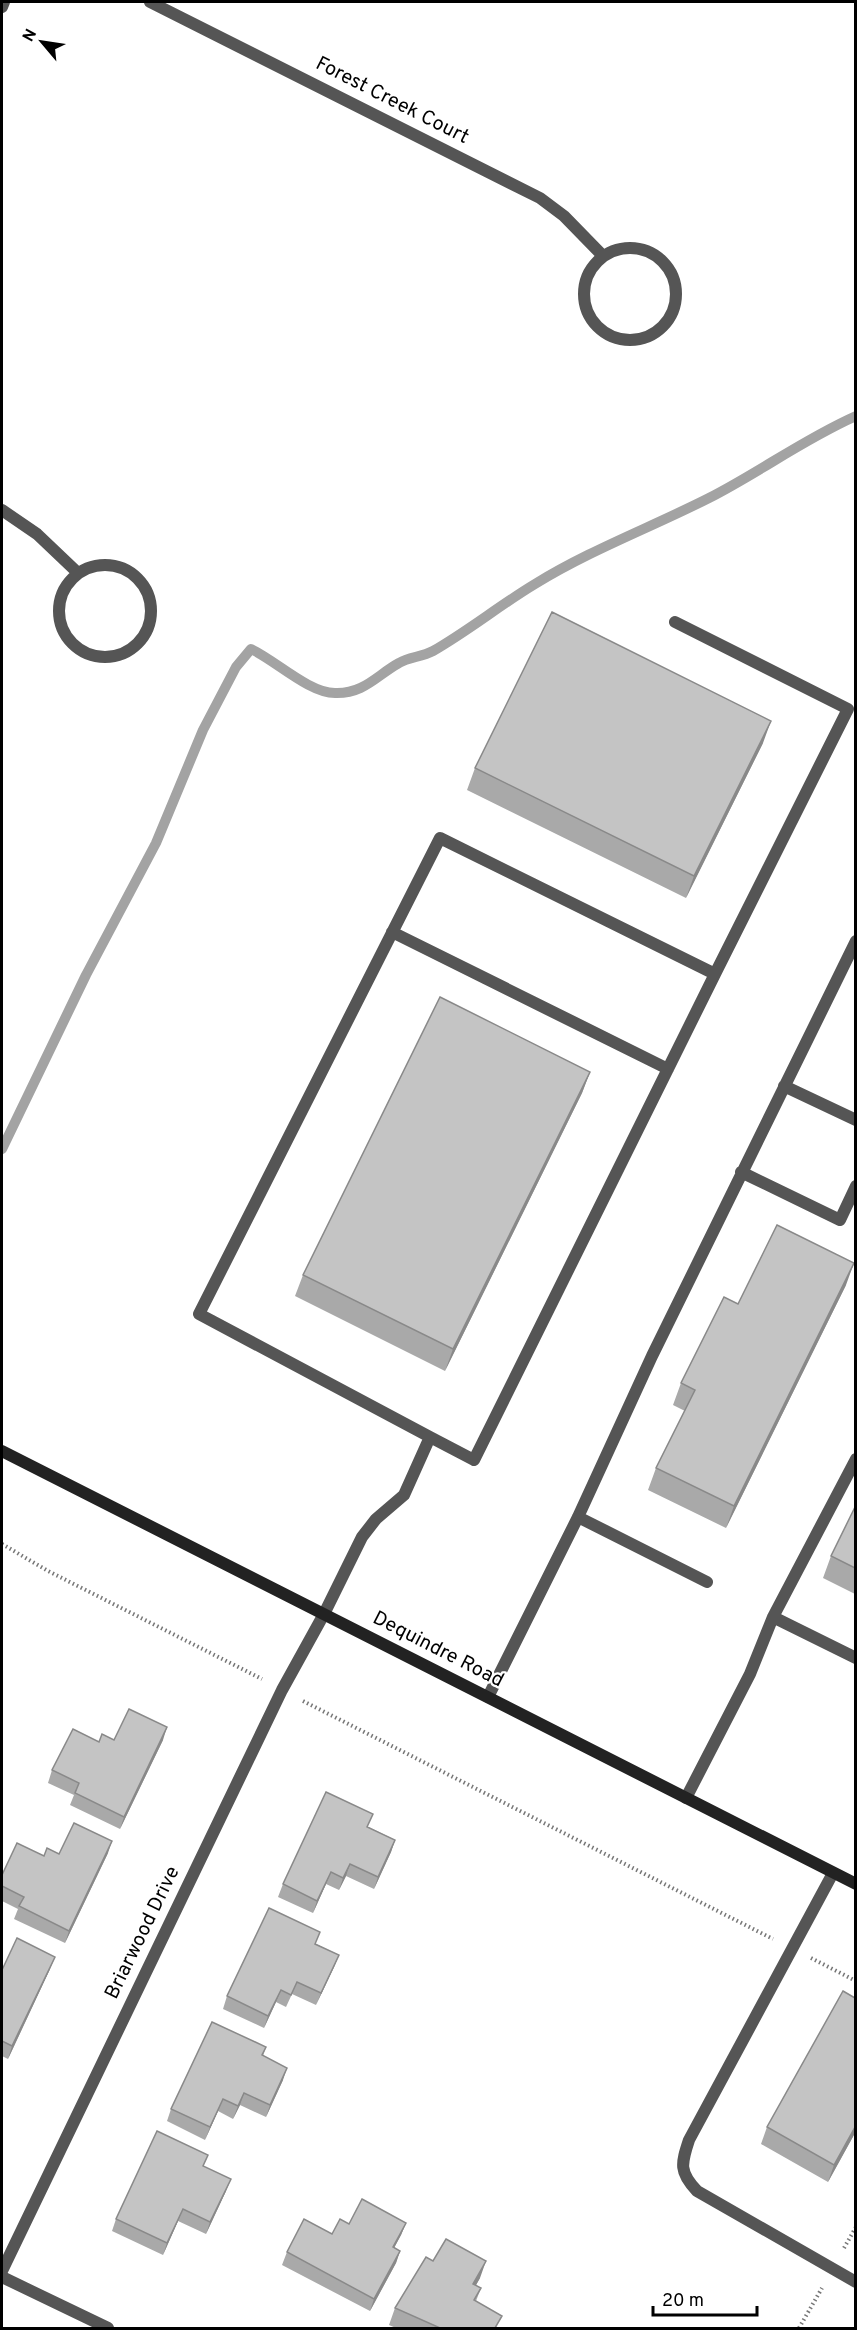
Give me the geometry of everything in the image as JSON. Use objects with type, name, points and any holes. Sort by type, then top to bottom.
[{"type":"main road","name":"Dequindre Road","points":[[2,1451],[855,1884]]},
{"type":"street","points":[[2,7],[4,2]]},
{"type":"street","name":"Forest Creek Court","points":[[150,2],[540,198],[564,216],[603,256]]},
{"type":"street","points":[[628,247],[642,249],[654,254],[669,269],[676,288],[676,302],[663,326],[652,334],[626,340],[600,329],[585,306],[584,292],[593,266],[603,256],[628,247]]},
{"type":"street","points":[[2,510],[37,534],[78,573]]},
{"type":"street","points":[[106,564],[134,575],[144,587],[150,601],[150,616],[146,631],[137,643],[125,652],[111,657],[95,656],[81,651],[70,641],[62,628],[58,613],[60,598],[67,584],[78,573],[106,564]]},
{"type":"street","points":[[675,622],[848,709],[474,1460],[199,1314],[440,838],[715,974]]},
{"type":"street","points":[[392,932],[668,1069]]},
{"type":"street","points":[[488,1698],[578,1517],[652,1356],[855,941]]},
{"type":"street","points":[[784,1086],[855,1120]]},
{"type":"street","points":[[741,1172],[840,1220],[855,1186]]},
{"type":"street","name":"Briarwood Drive","points":[[2,2271],[282,1690],[324,1614],[362,1537],[376,1520],[404,1495],[430,1437]]},
{"type":"street","points":[[686,1798],[750,1674],[773,1617],[855,1459]]},
{"type":"street","points":[[578,1517],[707,1582]]},
{"type":"street","points":[[773,1617],[855,1658]]},
{"type":"street","points":[[833,1873],[689,2140],[682,2158],[684,2177],[697,2191],[855,2283]]},
{"type":"street","points":[[2,2277],[108,2328]]},
{"type":"path","points":[[2,1544],[48,1571],[259,1678]]},
{"type":"path","points":[[308,1703],[855,1981]]},
{"type":"building","points":[[552,612],[771,721],[694,876],[475,768]]},
{"type":"building","points":[[440,997],[590,1072],[453,1349],[303,1275]]},
{"type":"building","points":[[777,1225],[854,1263],[734,1506],[656,1468],[695,1390],[681,1383],[724,1297],[738,1304]]},
{"type":"building","points":[[855,1507],[855,1568],[831,1556]]},
{"type":"building","points":[[129,1709],[167,1727],[124,1817],[75,1793],[79,1783],[52,1770],[73,1729],[99,1742],[102,1734],[114,1740]]},
{"type":"building","points":[[326,1792],[373,1814],[367,1827],[395,1840],[378,1877],[350,1864],[343,1878],[331,1872],[317,1901],[283,1884]]},
{"type":"building","points":[[74,1823],[112,1841],[69,1931],[19,1906],[24,1897],[2,1886],[2,1875],[17,1843],[44,1856],[47,1848],[59,1854]]},
{"type":"building","points":[[269,1908],[320,1932],[315,1944],[339,1955],[321,1993],[297,1982],[291,1995],[281,1990],[268,2016],[227,1996]]},
{"type":"building","points":[[17,1938],[55,1957],[12,2046],[2,2041],[2,1970]]},
{"type":"building","points":[[843,1991],[855,1998],[855,2127],[834,2165],[767,2127]]},
{"type":"building","points":[[212,2022],[266,2047],[262,2055],[287,2068],[270,2105],[244,2093],[238,2106],[223,2099],[210,2127],[171,2109]]},
{"type":"building","points":[[157,2131],[208,2155],[203,2166],[231,2179],[210,2222],[183,2209],[167,2243],[116,2219]]},
{"type":"building","points":[[362,2199],[406,2223],[393,2247],[400,2251],[374,2299],[287,2252],[304,2219],[332,2234],[340,2219],[349,2224]]},
{"type":"building","points":[[446,2239],[486,2261],[473,2284],[481,2288],[474,2300],[502,2316],[495,2328],[440,2328],[395,2308],[426,2257],[433,2261]]},
{"type":"waterway","points":[[2,1149],[86,975],[156,843],[203,730],[236,667],[251,649],[303,682],[325,692],[345,692],[362,687],[403,661],[433,651],[556,572],[599,549],[709,498],[818,435],[856,416]]}]
